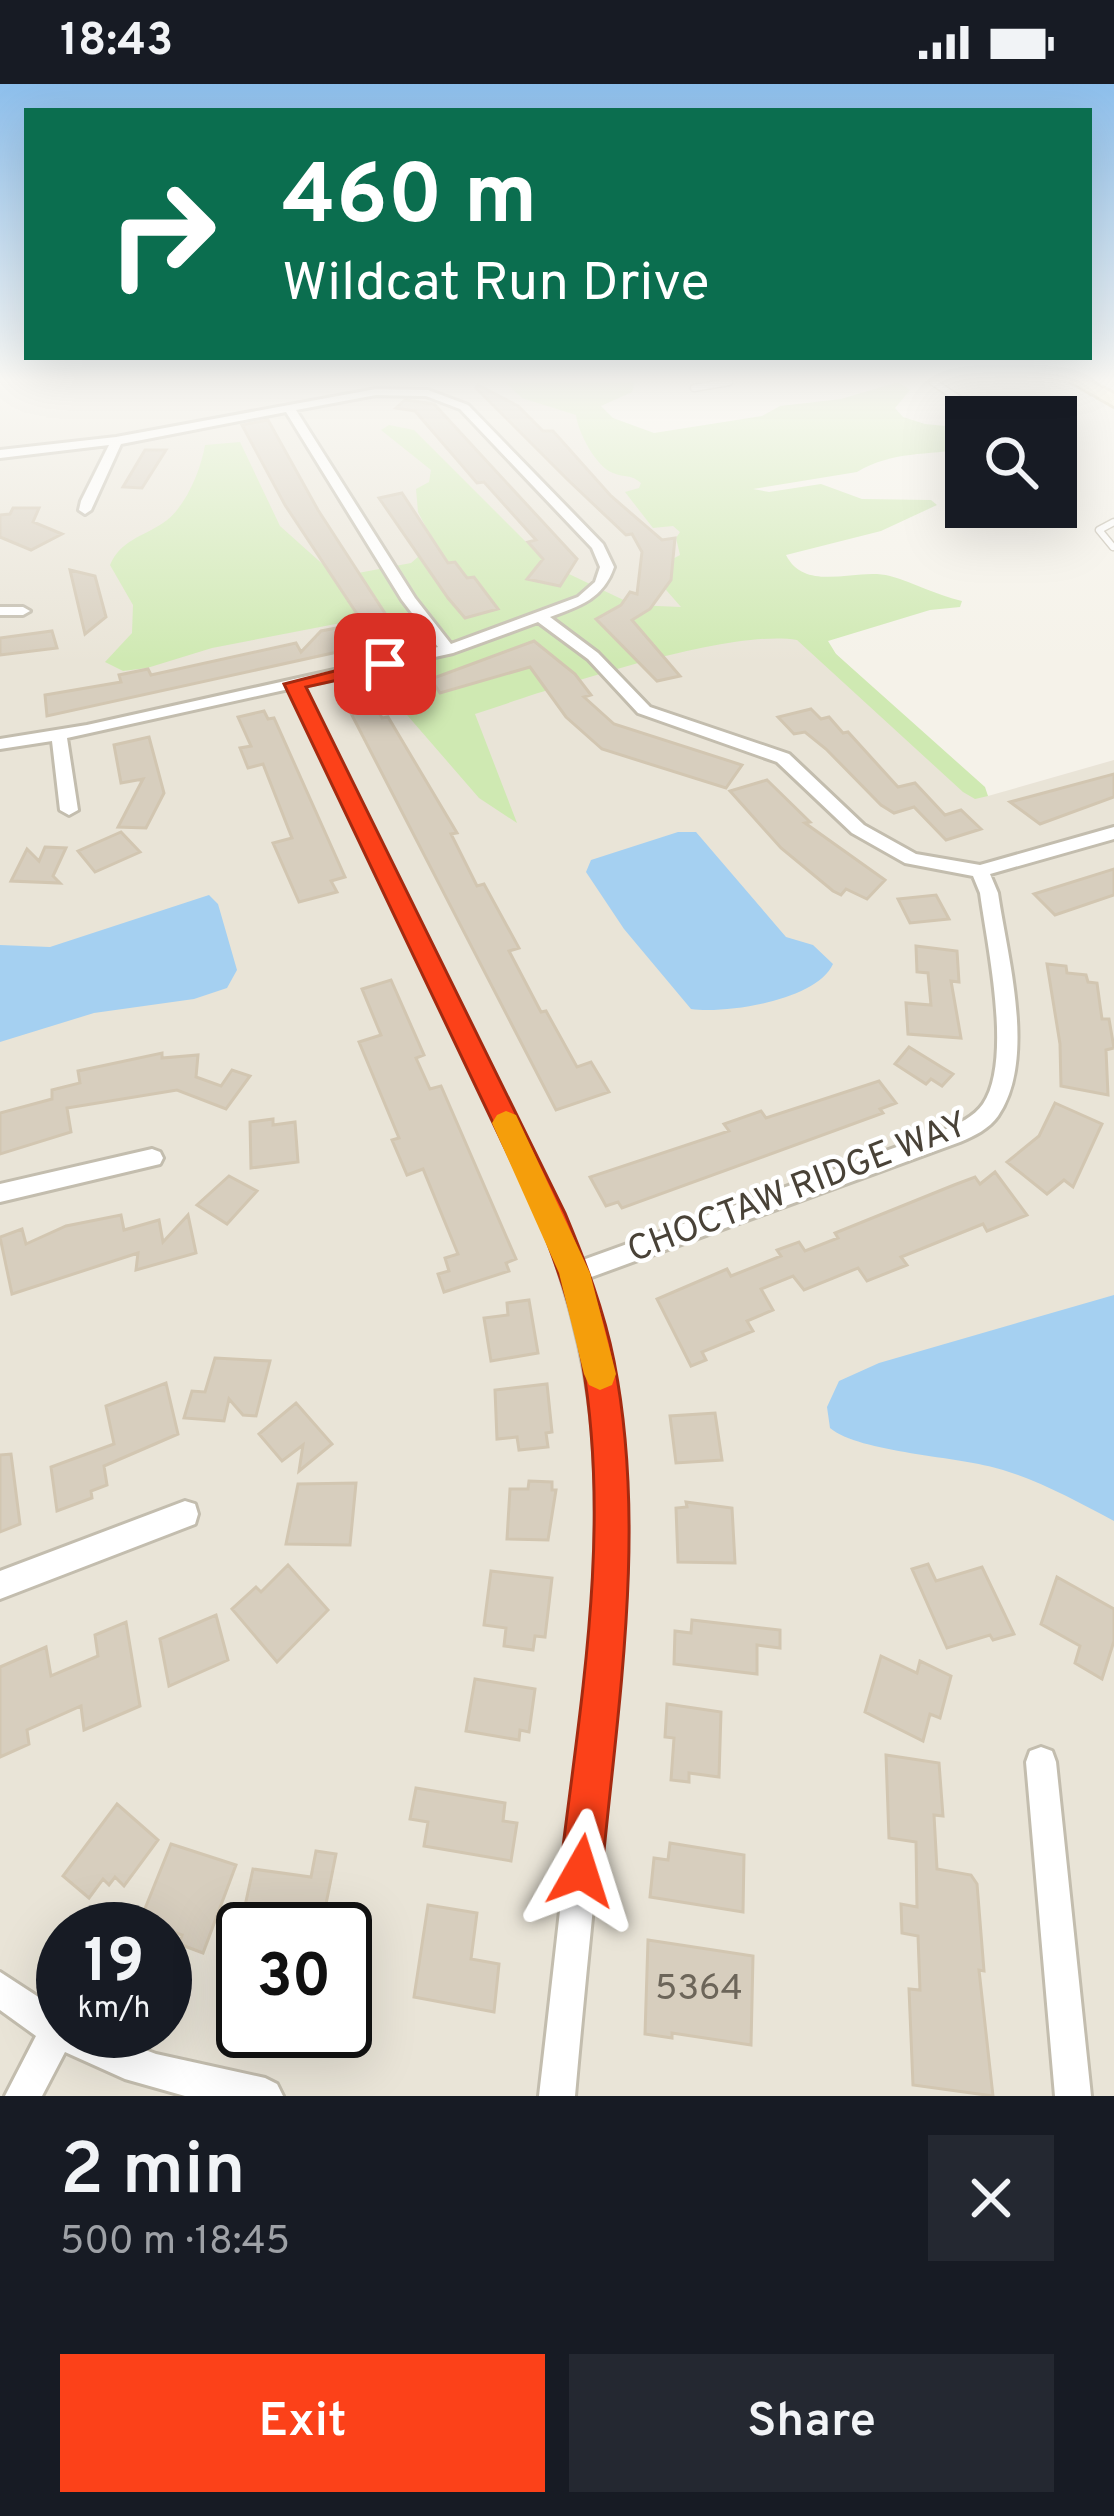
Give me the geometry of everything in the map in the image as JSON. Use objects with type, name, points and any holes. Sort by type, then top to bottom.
[{"type":"street","points":[[85,510],[89,491],[99,476]]},
{"type":"street","points":[[332,476],[410,600],[448,650]]},
{"type":"street","points":[[0,744],[448,650],[583,600],[598,587],[607,567],[598,548],[529,476]]},
{"type":"street","points":[[0,611],[23,611]]},
{"type":"street","points":[[541,617],[593,656],[644,710],[783,758],[883,847],[935,866],[980,872],[1114,833]]},
{"type":"street","points":[[294,684],[550,1213],[575,1273],[598,1358],[609,1438],[610,1602],[557,2096]]},
{"type":"street","points":[[59,735],[69,810]]},
{"type":"street","name":"CHOCTAW RIDGE WAY","points":[[575,1273],[952,1136],[992,1109],[1008,1064],[989,892],[980,872]]},
{"type":"street","points":[[0,1193],[152,1158]]},
{"type":"street","points":[[0,1585],[185,1514]]},
{"type":"street","points":[[1041,1762],[1073,2096]]},
{"type":"street","points":[[0,1989],[36,2016]]},
{"type":"street","points":[[23,2096],[43,2058]]},
{"type":"street","points":[[117,2058],[143,2069],[266,2096]]},
{"type":"lane","points":[[1113,547],[1099,530],[1114,522]]},
{"type":"shaded area","points":[[0,476],[645,476],[988,796],[1114,760],[1114,2096],[0,2096]]},
{"type":"green space","points":[[196,476],[256,476],[280,526],[337,577],[411,563],[434,543],[418,512],[416,489],[429,482],[430,476],[460,476],[548,564],[634,605],[681,607],[660,583],[667,562],[680,555],[676,538],[680,532],[673,526],[653,528],[625,492],[641,483],[626,476],[833,476],[753,489],[769,492],[821,484],[862,499],[931,500],[937,505],[881,531],[786,555],[806,573],[890,576],[962,601],[960,607],[930,610],[828,641],[836,654],[985,787],[988,796],[975,799],[963,792],[797,640],[727,643],[684,652],[475,714],[517,823],[479,798],[388,693],[397,675],[391,633],[372,622],[346,622],[212,648],[147,668],[123,671],[105,662],[132,633],[133,605],[110,565],[126,544],[171,517]]},
{"type":"water","points":[[678,832],[696,832],[786,937],[813,945],[833,964],[824,976],[770,1002],[691,1009],[624,929],[586,872],[591,860]]},
{"type":"water","points":[[209,895],[218,904],[237,970],[227,988],[194,999],[94,1013],[0,1042],[0,945],[50,947]]},
{"type":"water","points":[[1114,1295],[1114,1521],[1003,1470],[886,1449],[830,1428],[827,1407],[839,1381],[879,1363]]},
{"type":"building","points":[[130,476],[150,476],[142,488],[123,487]]},
{"type":"building","points":[[269,476],[299,476],[401,638],[47,716],[45,695],[121,682],[119,675],[148,669],[151,675],[296,643],[301,652],[321,631],[363,623]]},
{"type":"building","points":[[471,476],[500,476],[577,559],[560,586],[527,579],[543,559],[528,542],[536,540],[484,482],[477,483]]},
{"type":"building","points":[[564,476],[593,476],[662,540],[675,538],[671,580],[650,609],[632,620],[680,676],[657,681],[596,619],[621,605],[630,592],[637,594],[642,552],[632,534],[626,535]]},
{"type":"building","points":[[402,493],[448,563],[455,562],[467,578],[474,577],[498,609],[465,618],[448,598],[379,498]]},
{"type":"building","points":[[13,508],[39,508],[33,522],[62,534],[31,550],[0,537],[0,515],[10,514]]},
{"type":"building","points":[[70,570],[95,576],[106,617],[85,634]]},
{"type":"building","points":[[52,631],[57,648],[0,655],[0,638]]},
{"type":"building","points":[[534,641],[575,674],[591,695],[584,697],[614,724],[742,765],[726,788],[602,749],[566,717],[530,667],[440,693],[431,679]]},
{"type":"building","points":[[365,688],[382,718],[388,717],[457,833],[451,834],[477,886],[484,884],[519,948],[509,951],[541,1012],[546,1011],[577,1067],[591,1062],[609,1092],[556,1110],[341,694]]},
{"type":"building","points":[[811,709],[848,732],[898,787],[915,783],[945,815],[961,810],[981,829],[946,840],[914,807],[894,813],[881,805],[826,749],[805,732],[794,734],[778,717]]},
{"type":"building","points":[[264,711],[268,719],[274,718],[345,877],[331,881],[337,892],[299,902],[273,843],[292,838],[263,764],[248,768],[240,748],[251,746],[238,717]]},
{"type":"building","points":[[149,737],[164,793],[146,828],[118,827],[143,779],[121,783],[114,745]]},
{"type":"building","points":[[1114,774],[1114,797],[1040,824],[1010,802]]},
{"type":"building","points":[[767,780],[810,822],[805,823],[885,880],[867,899],[846,889],[841,895],[833,891],[781,848],[730,791]]},
{"type":"building","points":[[121,832],[140,852],[95,872],[78,851]]},
{"type":"building","points":[[45,847],[66,848],[53,876],[60,883],[11,881],[27,849],[39,861]]},
{"type":"building","points":[[1114,869],[1114,895],[1055,915],[1034,894]]},
{"type":"building","points":[[936,895],[949,919],[910,923],[898,899]]},
{"type":"building","points":[[916,946],[957,951],[959,982],[951,981],[961,1038],[908,1034],[906,1003],[931,1005],[928,973],[917,972]]},
{"type":"building","points":[[1047,964],[1066,966],[1067,973],[1086,975],[1088,982],[1097,983],[1102,1019],[1109,1019],[1114,1048],[1106,1050],[1108,1095],[1061,1086],[1060,1044]]},
{"type":"building","points":[[391,980],[424,1055],[416,1058],[430,1089],[441,1086],[516,1259],[506,1263],[509,1271],[444,1292],[438,1274],[449,1271],[445,1258],[458,1254],[423,1169],[407,1175],[392,1140],[399,1138],[359,1042],[381,1035],[362,989]]},
{"type":"building","points":[[909,1047],[953,1074],[942,1086],[931,1079],[926,1084],[895,1064]]},
{"type":"building","points":[[162,1053],[162,1058],[198,1055],[196,1077],[221,1086],[232,1070],[250,1076],[226,1109],[177,1090],[67,1108],[71,1132],[0,1154],[0,1113],[52,1099],[52,1090],[80,1083],[78,1071]]},
{"type":"building","points":[[879,1081],[896,1103],[880,1109],[883,1113],[622,1208],[618,1202],[606,1206],[590,1177],[729,1131],[724,1124],[761,1111],[766,1118]]},
{"type":"building","points":[[1055,1103],[1102,1124],[1073,1187],[1064,1180],[1047,1194],[1007,1162],[1039,1136]]},
{"type":"building","points":[[273,1119],[273,1125],[295,1122],[298,1162],[251,1168],[250,1122]]},
{"type":"building","points":[[995,1172],[1027,1215],[987,1231],[983,1224],[901,1257],[907,1265],[867,1281],[858,1268],[804,1290],[793,1276],[761,1289],[773,1310],[747,1321],[753,1331],[702,1352],[706,1360],[691,1366],[657,1299],[727,1269],[731,1276],[781,1256],[777,1250],[799,1242],[805,1251],[838,1238],[835,1233],[954,1185],[975,1177],[980,1184]]},
{"type":"building","points":[[229,1176],[257,1191],[227,1224],[197,1205]]},
{"type":"building","points":[[121,1215],[124,1230],[159,1220],[163,1242],[188,1215],[196,1253],[136,1270],[138,1253],[12,1294],[0,1237],[22,1229],[26,1244],[66,1226]]},
{"type":"building","points":[[529,1300],[538,1353],[491,1361],[484,1318],[508,1315],[507,1303]]},
{"type":"building","points":[[215,1358],[270,1361],[256,1416],[243,1415],[229,1399],[224,1421],[184,1418],[192,1391],[205,1392]]},
{"type":"building","points":[[166,1383],[178,1434],[104,1466],[107,1485],[91,1491],[92,1498],[57,1511],[51,1467],[114,1444],[106,1406]]},
{"type":"building","points":[[547,1384],[552,1432],[546,1433],[548,1447],[519,1450],[517,1437],[497,1439],[495,1390]]},
{"type":"building","points":[[296,1403],[332,1444],[299,1471],[303,1445],[282,1461],[259,1434]]},
{"type":"building","points":[[715,1413],[722,1460],[676,1463],[670,1416]]},
{"type":"building","points":[[11,1454],[20,1524],[0,1532],[0,1455]]},
{"type":"building","points":[[529,1481],[552,1482],[556,1490],[548,1540],[507,1539],[510,1489],[528,1489]]},
{"type":"building","points":[[356,1483],[350,1545],[286,1544],[298,1484]]},
{"type":"building","points":[[686,1502],[732,1508],[735,1563],[678,1562],[676,1508],[687,1507]]},
{"type":"building","points":[[928,1564],[936,1581],[982,1567],[1014,1634],[993,1640],[990,1635],[947,1648],[912,1569]]},
{"type":"building","points":[[288,1565],[328,1610],[277,1662],[232,1609],[256,1587],[261,1592]]},
{"type":"building","points":[[491,1571],[552,1578],[545,1637],[535,1636],[533,1650],[504,1646],[506,1628],[484,1625]]},
{"type":"building","points":[[1057,1577],[1114,1609],[1114,1641],[1102,1679],[1075,1663],[1080,1646],[1041,1624]]},
{"type":"building","points":[[216,1615],[228,1660],[169,1686],[160,1639]]},
{"type":"building","points":[[692,1620],[780,1630],[780,1648],[757,1645],[757,1674],[674,1664],[675,1631],[691,1633]]},
{"type":"building","points":[[126,1622],[140,1706],[84,1730],[81,1706],[27,1730],[29,1744],[0,1757],[0,1667],[46,1647],[51,1676],[98,1656],[95,1635]]},
{"type":"building","points":[[881,1656],[917,1673],[920,1661],[951,1676],[940,1718],[930,1714],[923,1741],[865,1712]]},
{"type":"building","points":[[475,1679],[535,1689],[529,1732],[520,1730],[519,1740],[466,1731]]},
{"type":"building","points":[[667,1704],[721,1712],[719,1777],[689,1773],[689,1782],[671,1780],[674,1738],[665,1737]]},
{"type":"building","points":[[886,1755],[939,1763],[943,1816],[934,1815],[937,1869],[971,1875],[977,1884],[984,1971],[979,1970],[993,2096],[913,2085],[909,1989],[920,1990],[918,1936],[902,1933],[901,1904],[917,1907],[916,1842],[889,1838]]},
{"type":"building","points":[[416,1788],[505,1803],[503,1821],[517,1823],[511,1861],[424,1846],[428,1822],[410,1819]]},
{"type":"building","points":[[117,1804],[158,1840],[124,1886],[115,1877],[109,1885],[103,1879],[89,1898],[63,1876]]},
{"type":"building","points":[[670,1843],[744,1855],[743,1912],[650,1897],[654,1858],[668,1860]]},
{"type":"building","points":[[171,1844],[236,1865],[222,1902],[216,1902],[216,1918],[203,1953],[192,1949],[192,1902],[148,1902]]},
{"type":"building","points":[[316,1851],[336,1854],[326,1902],[246,1902],[253,1869],[311,1877]]},
{"type":"building","points":[[428,1905],[477,1913],[471,1959],[499,1964],[494,2012],[414,1997]]},
{"type":"building","points":[[648,1940],[753,1956],[751,2045],[672,2033],[672,2038],[645,2034]]},
{"type":"slow traffic","points":[[506,1123],[575,1273],[600,1374]]},
{"type":"route","points":[[385,664],[294,684],[550,1213],[575,1273],[598,1358],[609,1438],[610,1602],[581,1871]]}]
